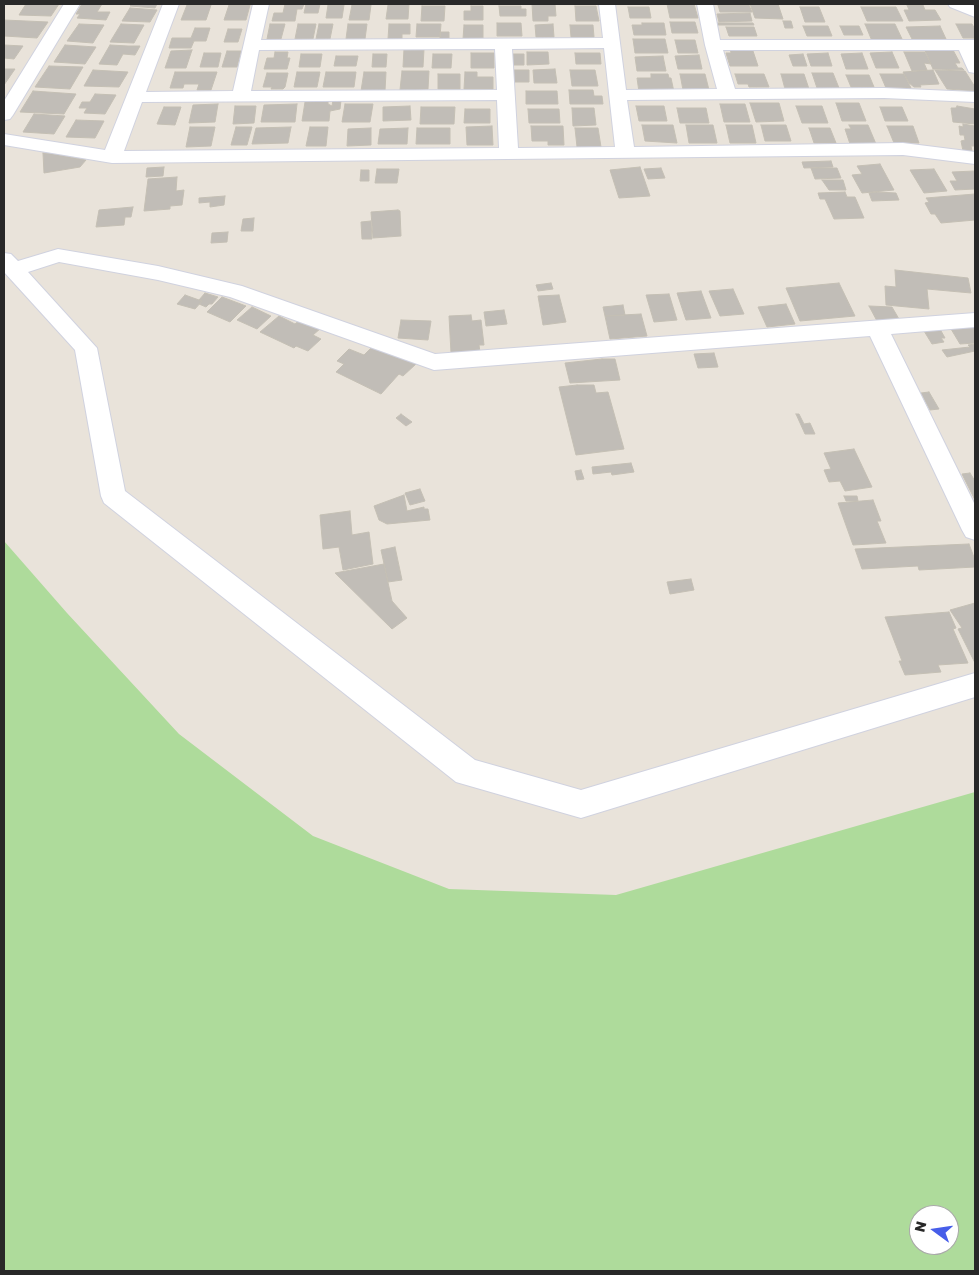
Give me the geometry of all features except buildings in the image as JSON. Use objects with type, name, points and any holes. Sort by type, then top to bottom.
[{"type":"street","points":[[4,115],[72,4]]},
{"type":"street","points":[[112,157],[172,4]]},
{"type":"street","points":[[241,96],[261,4]]},
{"type":"street","points":[[607,4],[625,153]]},
{"type":"street","points":[[705,4],[728,95]]},
{"type":"street","points":[[956,4],[975,12]]},
{"type":"street","points":[[252,45],[612,42]]},
{"type":"street","points":[[503,44],[509,154]]},
{"type":"street","points":[[714,45],[970,45],[975,68]]},
{"type":"street","points":[[619,95],[884,93],[975,98]]},
{"type":"street","points":[[134,97],[368,98],[506,95]]},
{"type":"street","points":[[4,140],[112,157],[903,149],[975,158]]},
{"type":"street","points":[[8,264],[58,255],[158,273],[235,291],[434,362],[975,320]]},
{"type":"street","points":[[8,264],[86,348],[113,496],[467,772],[581,804],[975,685]]},
{"type":"street","points":[[877,328],[975,530]]},
{"type":"green space","points":[[4,541],[67,613],[179,734],[313,836],[449,889],[616,895],[975,792],[975,1271],[4,1271]]}]
